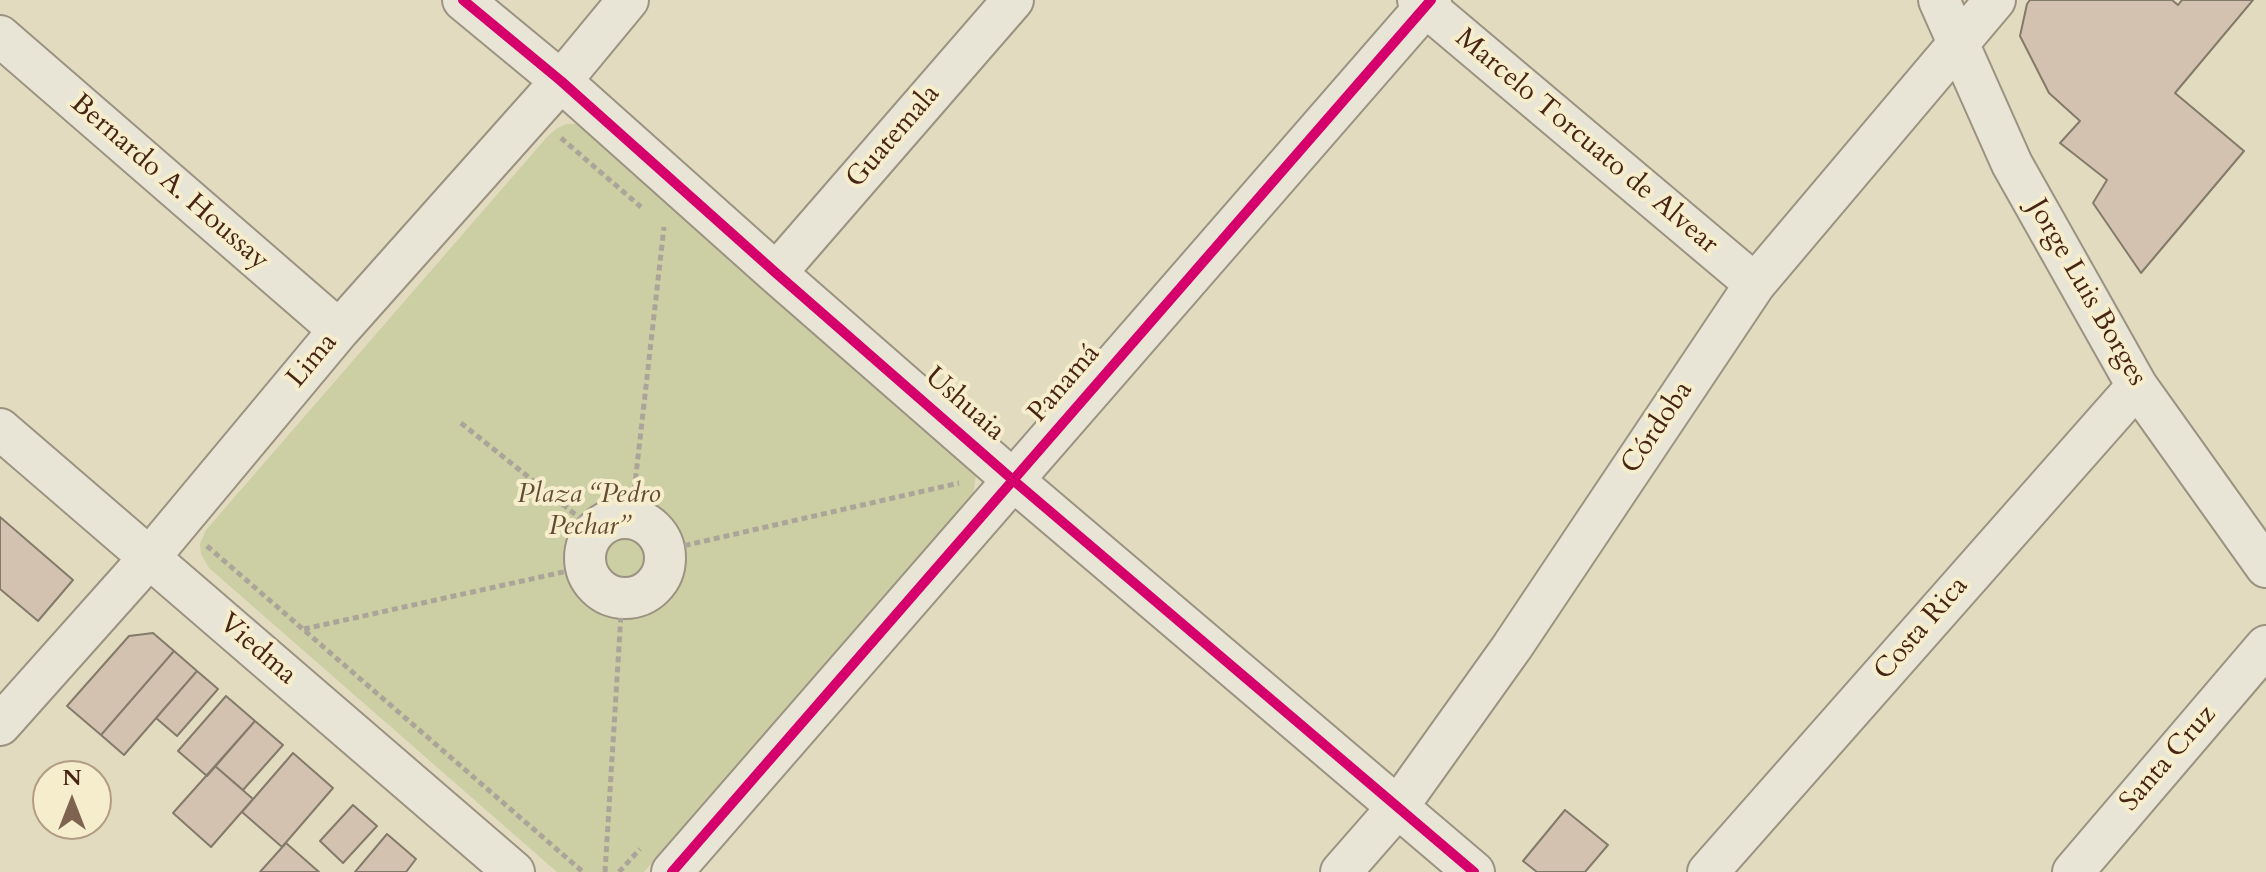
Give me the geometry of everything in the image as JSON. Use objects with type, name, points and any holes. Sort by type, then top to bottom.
[{"type":"street","name":"Ushuaia","points":[[463,0],[561,81],[1013,480],[1474,872]]},
{"type":"street","name":"Lima","points":[[0,725],[149,558],[339,330],[561,81],[628,0]]},
{"type":"street","name":"Guatemala","points":[[776,273],[1013,0]]},
{"type":"street","name":"Jorge Luis Borges","points":[[1939,0],[2012,164],[2137,386],[2266,567]]},
{"type":"street","name":"Córdoba","points":[[1341,872],[1397,808],[1512,647],[1755,284],[1995,0]]},
{"type":"street","name":"Marcelo Torcuato de Alvear","points":[[1425,2],[1755,284]]},
{"type":"street","name":"Panamá","points":[[672,872],[1425,2]]},
{"type":"street","name":"Bernardo A. Houssay","points":[[0,36],[339,330]]},
{"type":"street","name":"Costa Rica","points":[[1708,872],[2137,386]]},
{"type":"street","name":"Viedma","points":[[0,429],[514,872]]},
{"type":"street","points":[[643,523],[653,529],[665,550],[662,575],[646,593],[622,598],[603,591],[595,584],[604,539],[643,523]]},
{"type":"street","name":"Santa Cruz","points":[[2073,872],[2266,646]]},
{"type":"path","points":[[561,137],[641,207]]},
{"type":"path","points":[[653,217],[676,237]]},
{"type":"path","points":[[604,539],[664,227]]},
{"type":"path","points":[[461,423],[604,539]]},
{"type":"path","points":[[947,473],[959,483]]},
{"type":"path","points":[[948,495],[959,483]]},
{"type":"path","points":[[665,550],[959,483]]},
{"type":"path","points":[[303,629],[604,539]]},
{"type":"path","points":[[206,544],[583,872]]},
{"type":"path","points":[[605,872],[622,598]]},
{"type":"path","points":[[619,872],[640,848]]},
{"type":"green space","name":"Plaza “Pedro Pechar”","points":[[566,124],[586,128],[975,466],[976,475],[970,498],[644,872],[557,872],[209,568],[201,554],[200,544],[206,530],[547,137]]},
{"type":"building","points":[[2030,0],[2172,0],[2178,5],[2182,0],[2253,0],[2175,93],[2244,151],[2141,273],[2093,203],[2107,180],[2060,143],[2080,121],[2049,93],[2020,36]]},
{"type":"building","points":[[0,517],[73,580],[38,621],[0,589]]},
{"type":"building","points":[[153,633],[174,651],[101,735],[67,706],[129,636]]},
{"type":"building","points":[[174,651],[197,671],[124,755],[101,735]]},
{"type":"building","points":[[197,671],[218,689],[177,736],[156,718]]},
{"type":"building","points":[[226,696],[255,721],[207,776],[178,751]]},
{"type":"building","points":[[255,721],[283,745],[243,790],[215,766]]},
{"type":"building","points":[[293,753],[333,788],[282,847],[242,812]]},
{"type":"building","points":[[215,766],[253,799],[211,847],[173,813]]},
{"type":"building","points":[[353,805],[377,826],[343,863],[320,841]]},
{"type":"building","points":[[1565,810],[1608,845],[1585,872],[1537,872],[1523,861]]},
{"type":"building","points":[[387,834],[416,859],[406,872],[355,872]]},
{"type":"building","points":[[286,843],[319,872],[260,872]]},
{"type":"cycle path","points":[[463,0],[561,81],[1013,480],[1474,872]]},
{"type":"cycle path","points":[[672,872],[1431,0]]}]
